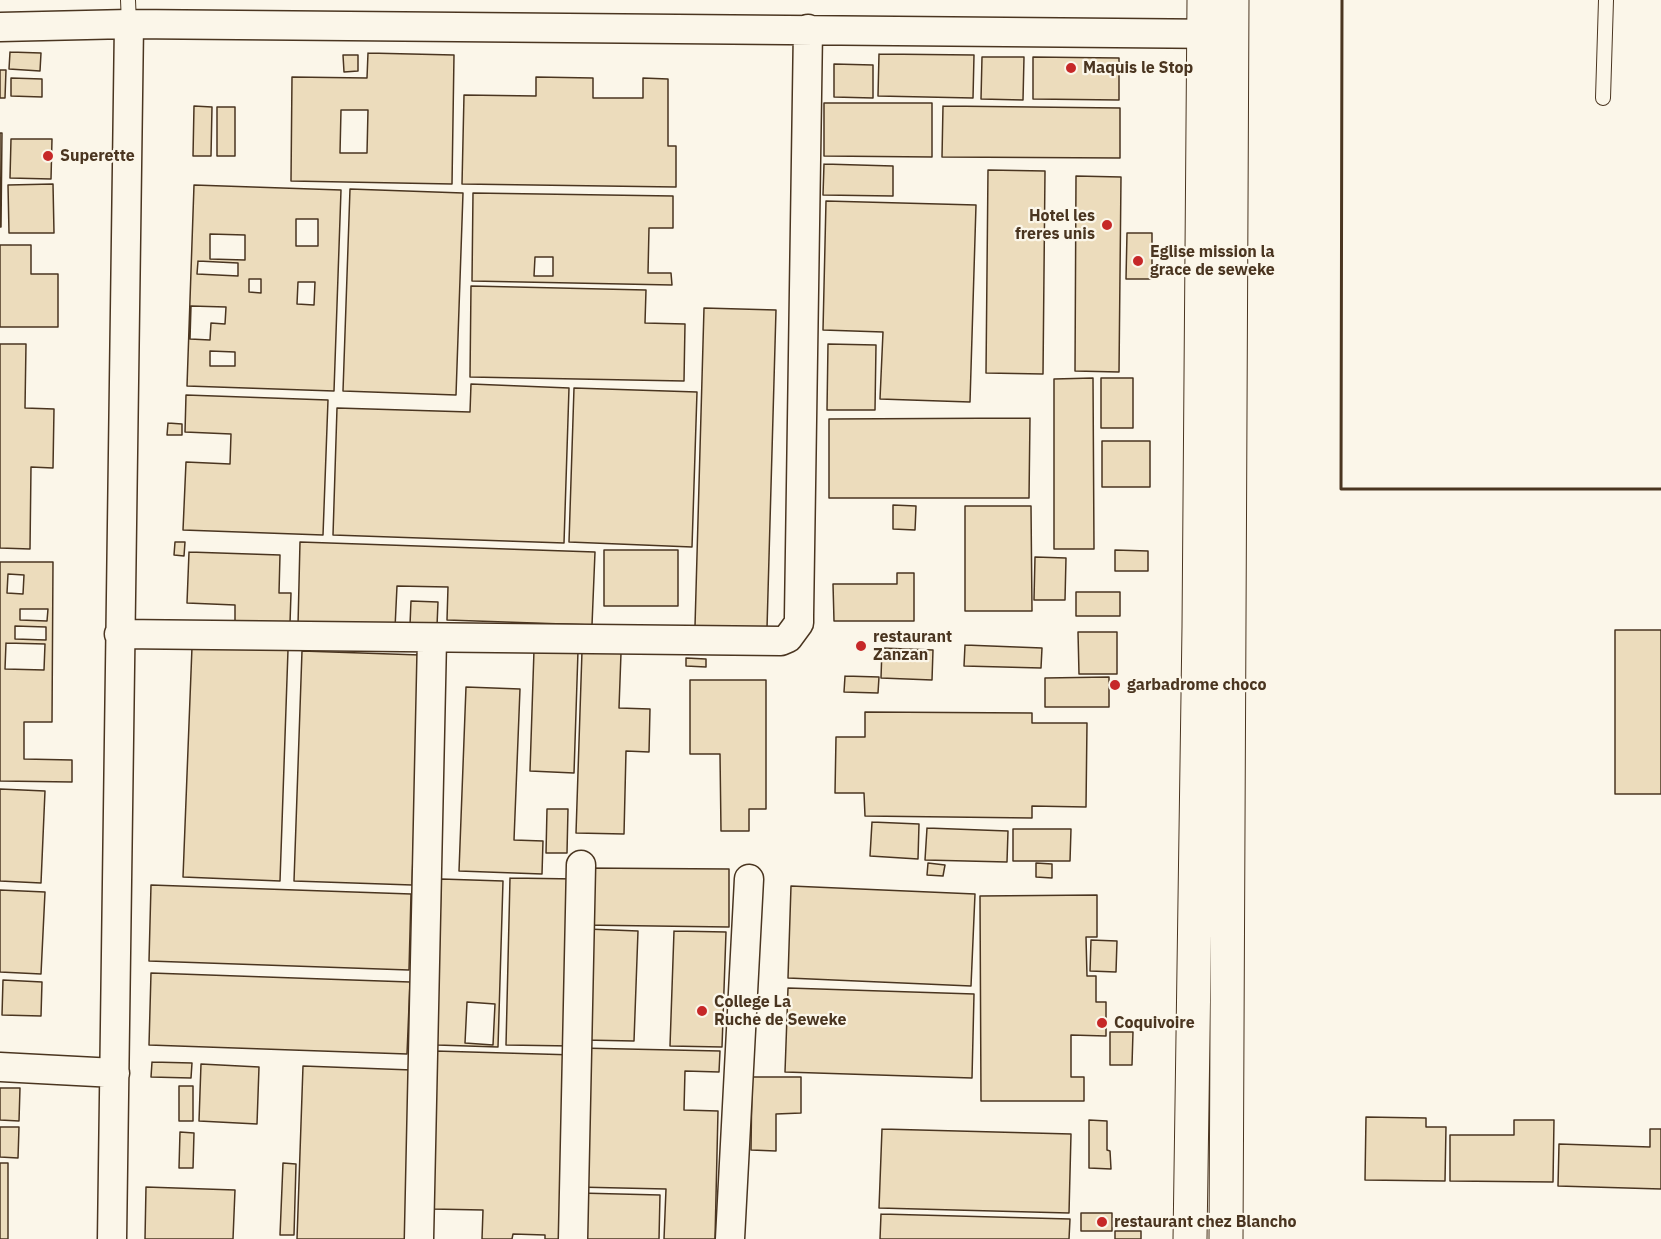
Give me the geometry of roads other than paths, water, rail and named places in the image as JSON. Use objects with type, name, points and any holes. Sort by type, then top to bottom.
[{"type":"main road","points":[[1204,0],[1218,33],[1226,1239]]},
{"type":"main road","points":[[1190,1239],[1200,604],[1218,33],[1232,0]]},
{"type":"street","points":[[0,27],[128,12],[808,29],[1218,33]]},
{"type":"street","points":[[112,1239],[128,12]]},
{"type":"street","points":[[119,634],[781,641],[794,632],[799,616],[808,29]]},
{"type":"street","points":[[419,1239],[432,639]]},
{"type":"street","points":[[573,1239],[581,865]]},
{"type":"street","points":[[730,1239],[749,879]]},
{"type":"street","points":[[0,1067],[115,1072]]},
{"type":"lane","points":[[1603,99],[1606,0]]},
{"type":"place","name":"Maquis le Stop","points":[[1071,68]]},
{"type":"place","name":"Superette","points":[[48,156]]},
{"type":"place","name":"Hotel les freres unis","points":[[1107,225]]},
{"type":"place","name":"Eglise mission la grace de seweke","points":[[1138,261]]},
{"type":"place","name":"restaurant Zanzan","points":[[861,646]]},
{"type":"place","name":"garbadrome choco","points":[[1115,685]]},
{"type":"place","name":"College La Ruche de Seweke","points":[[702,1011]]},
{"type":"place","name":"Coquivoire","points":[[1102,1023]]},
{"type":"place","name":"restaurant chez Blancho","points":[[1102,1222]]}]
